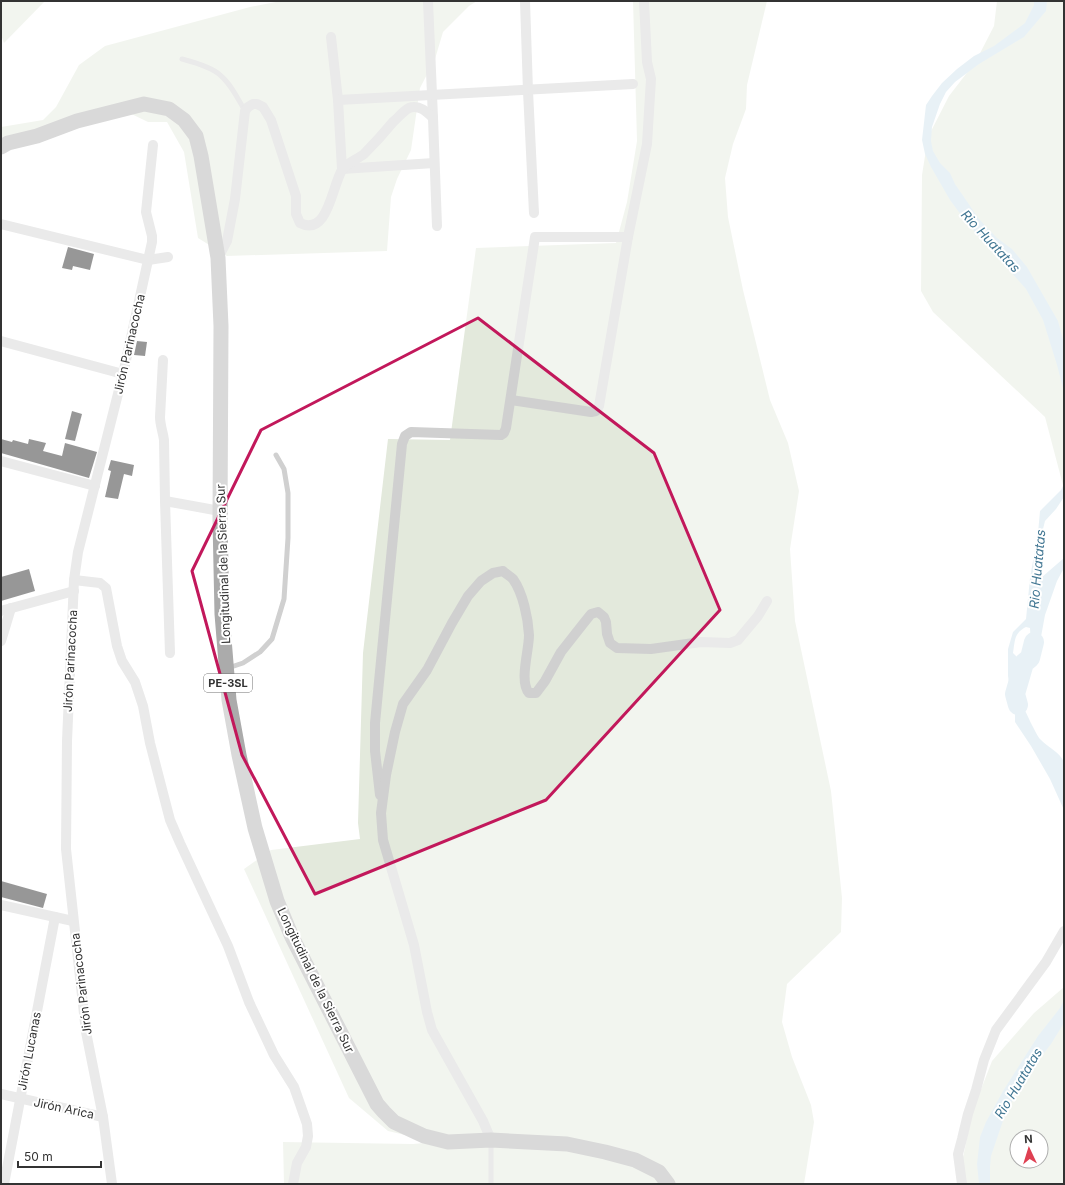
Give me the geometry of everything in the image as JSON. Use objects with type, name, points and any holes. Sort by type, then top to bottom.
[{"type":"main road","name":"Longitudinal de la Sierra Sur","points":[[1,146],[37,136],[77,121],[144,104],[169,109],[184,120],[196,136],[201,156],[218,258],[221,326],[220,511],[222,614],[229,700],[246,790],[255,828],[277,901],[292,936],[377,1104],[394,1122],[424,1136],[448,1142],[491,1140],[567,1144],[635,1160],[659,1172],[668,1184]]},
{"type":"street","points":[[428,1],[437,226]]},
{"type":"street","points":[[525,1],[534,213]]},
{"type":"street","points":[[510,400],[591,412],[596,411],[599,406],[628,237],[648,137],[651,80],[647,62],[644,1]]},
{"type":"street","points":[[218,258],[227,241],[234,206],[244,111],[253,104],[263,107],[271,120],[296,196],[296,214],[300,223],[307,226],[314,225],[324,217],[342,169],[338,100],[331,36]]},
{"type":"street","points":[[338,100],[528,91],[633,84]]},
{"type":"street","points":[[342,169],[363,155],[402,114],[410,108],[419,107],[433,118]]},
{"type":"street","name":"Jirón Parinacocha","points":[[112,1184],[103,1117],[86,1032],[66,849],[67,740],[74,580],[78,552],[123,374],[152,242],[146,212],[146,203],[153,145]]},
{"type":"street","points":[[342,169],[434,163]]},
{"type":"street","points":[[1,224],[148,260],[168,257]]},
{"type":"street","points":[[491,1140],[483,1122],[432,1030],[414,946],[384,840],[374,751],[375,723],[402,444],[405,436],[411,432],[501,435],[504,433],[535,237],[628,237]]},
{"type":"street","points":[[1,341],[123,374]]},
{"type":"street","points":[[163,360],[160,424],[163,431],[164,440],[170,653]]},
{"type":"street","points":[[1,461],[95,486]]},
{"type":"street","points":[[165,501],[220,511]]},
{"type":"street","points":[[381,809],[395,732],[403,704],[427,670],[452,622],[468,596],[481,581],[493,573],[503,571],[512,578],[519,591],[526,614],[529,636],[525,676],[526,690],[529,693],[536,693],[562,652],[591,614],[598,612],[604,617],[610,643],[617,648],[651,649],[701,642],[730,642],[738,640],[758,616],[767,601]]},
{"type":"street","points":[[74,580],[100,583],[106,588],[117,646],[122,661],[135,682],[143,706],[150,743],[170,820],[228,946],[249,1002],[274,1055],[294,1087],[307,1124],[308,1136],[306,1147],[297,1163],[293,1184]]},
{"type":"street","points":[[1,641],[6,609],[74,591]]},
{"type":"street","points":[[1,905],[74,921]]},
{"type":"street","name":"Jirón Lucanas","points":[[4,1184],[55,917]]},
{"type":"street","points":[[962,1184],[958,1154],[984,1060],[996,1030],[1046,962],[1064,931]]},
{"type":"street","name":"Jirón Arica","points":[[1,1094],[103,1117]]},
{"type":"lane","points":[[182,59],[199,64],[219,74],[231,88],[244,111]]},
{"type":"lane","points":[[227,668],[243,663],[260,652],[272,639],[284,599],[288,538],[288,493],[284,469],[276,455]]},
{"type":"lane","points":[[491,1140],[491,1184]]},
{"type":"highlighted area","points":[[478,318],[654,453],[720,610],[546,800],[315,894],[242,755],[192,571],[261,430]]},
{"type":"shaded area","points":[[1,1],[45,1],[4,43],[1,35]]},
{"type":"shaded area","points":[[281,1],[477,1],[469,6],[443,32],[435,59],[420,88],[411,150],[397,179],[391,197],[387,251],[227,256],[198,238],[184,152],[167,122],[148,122],[115,106],[1,141],[1,127],[43,120],[56,107],[79,65],[105,46],[250,7]]},
{"type":"shaded area","points":[[633,1],[767,1],[747,85],[746,109],[733,144],[725,178],[728,217],[743,290],[770,400],[788,443],[799,491],[790,549],[795,621],[831,791],[842,898],[841,932],[787,984],[782,1022],[792,1057],[811,1105],[814,1122],[804,1184],[284,1184],[283,1142],[413,1144],[435,1142],[388,1131],[349,1098],[244,869],[271,850],[360,839],[358,823],[363,653],[388,439],[450,440],[476,248],[616,243],[627,202],[637,141]]},
{"type":"shaded area","points":[[997,1],[1064,1],[1064,489],[1045,417],[933,312],[921,291],[922,175],[928,137],[949,96],[976,61],[994,26]]},
{"type":"shaded area","points":[[1064,987],[1064,1184],[966,1184],[962,1162],[973,1110],[992,1061],[1034,1013]]},
{"type":"water","points":[[1034,1],[1047,1],[1046,11],[1024,37],[979,64],[955,82],[946,92],[932,127],[931,141],[933,151],[940,163],[950,173],[955,184],[979,219],[997,238],[1012,249],[1027,267],[1058,321],[1064,343],[1064,392],[1043,320],[1026,289],[967,223],[950,200],[931,167],[925,154],[922,140],[926,105],[942,83],[974,56],[994,46],[1025,23],[1034,5]]},
{"type":"water","points":[[1064,484],[1064,497],[1045,521],[1042,533],[1038,578],[1042,577],[1064,558],[1064,568],[1057,581],[1045,615],[1037,659],[1033,666],[1020,666],[1019,687],[1025,711],[1040,739],[1056,752],[1064,762],[1064,810],[1050,779],[1015,722],[1015,714],[1012,706],[1008,676],[1008,649],[1013,632],[1026,619],[1030,578],[1038,533],[1040,511],[1061,490]],"holes":[[[1026,627],[1030,628],[1031,646],[1029,652],[1017,657],[1013,653],[1017,635],[1022,629]]]},
{"type":"water","points":[[1064,1000],[1064,1023],[1051,1044],[1025,1078],[1006,1112],[991,1156],[990,1184],[979,1184],[977,1164],[980,1137],[986,1122],[1003,1091],[1038,1036],[1060,1008]]},
{"type":"building","points":[[68,247],[94,254],[90,270],[73,266],[72,270],[62,268]]},
{"type":"building","points":[[137,341],[147,342],[145,356],[134,355]]},
{"type":"building","points":[[72,411],[82,414],[75,441],[65,439]]},
{"type":"building","points":[[1,439],[12,442],[13,440],[28,444],[29,439],[46,443],[43,451],[62,456],[65,443],[97,452],[89,478],[1,453]]},
{"type":"building","points":[[111,460],[134,465],[132,476],[124,474],[118,499],[105,497],[111,471],[108,470]]},
{"type":"building","points":[[29,569],[35,591],[1,601],[1,577]]},
{"type":"building","points":[[1,881],[47,894],[43,908],[1,897]]},
{"type":"waterway","name":"Rio Huatatas","points":[[1018,705],[1015,694],[1024,663],[1030,658],[1034,642]]}]
